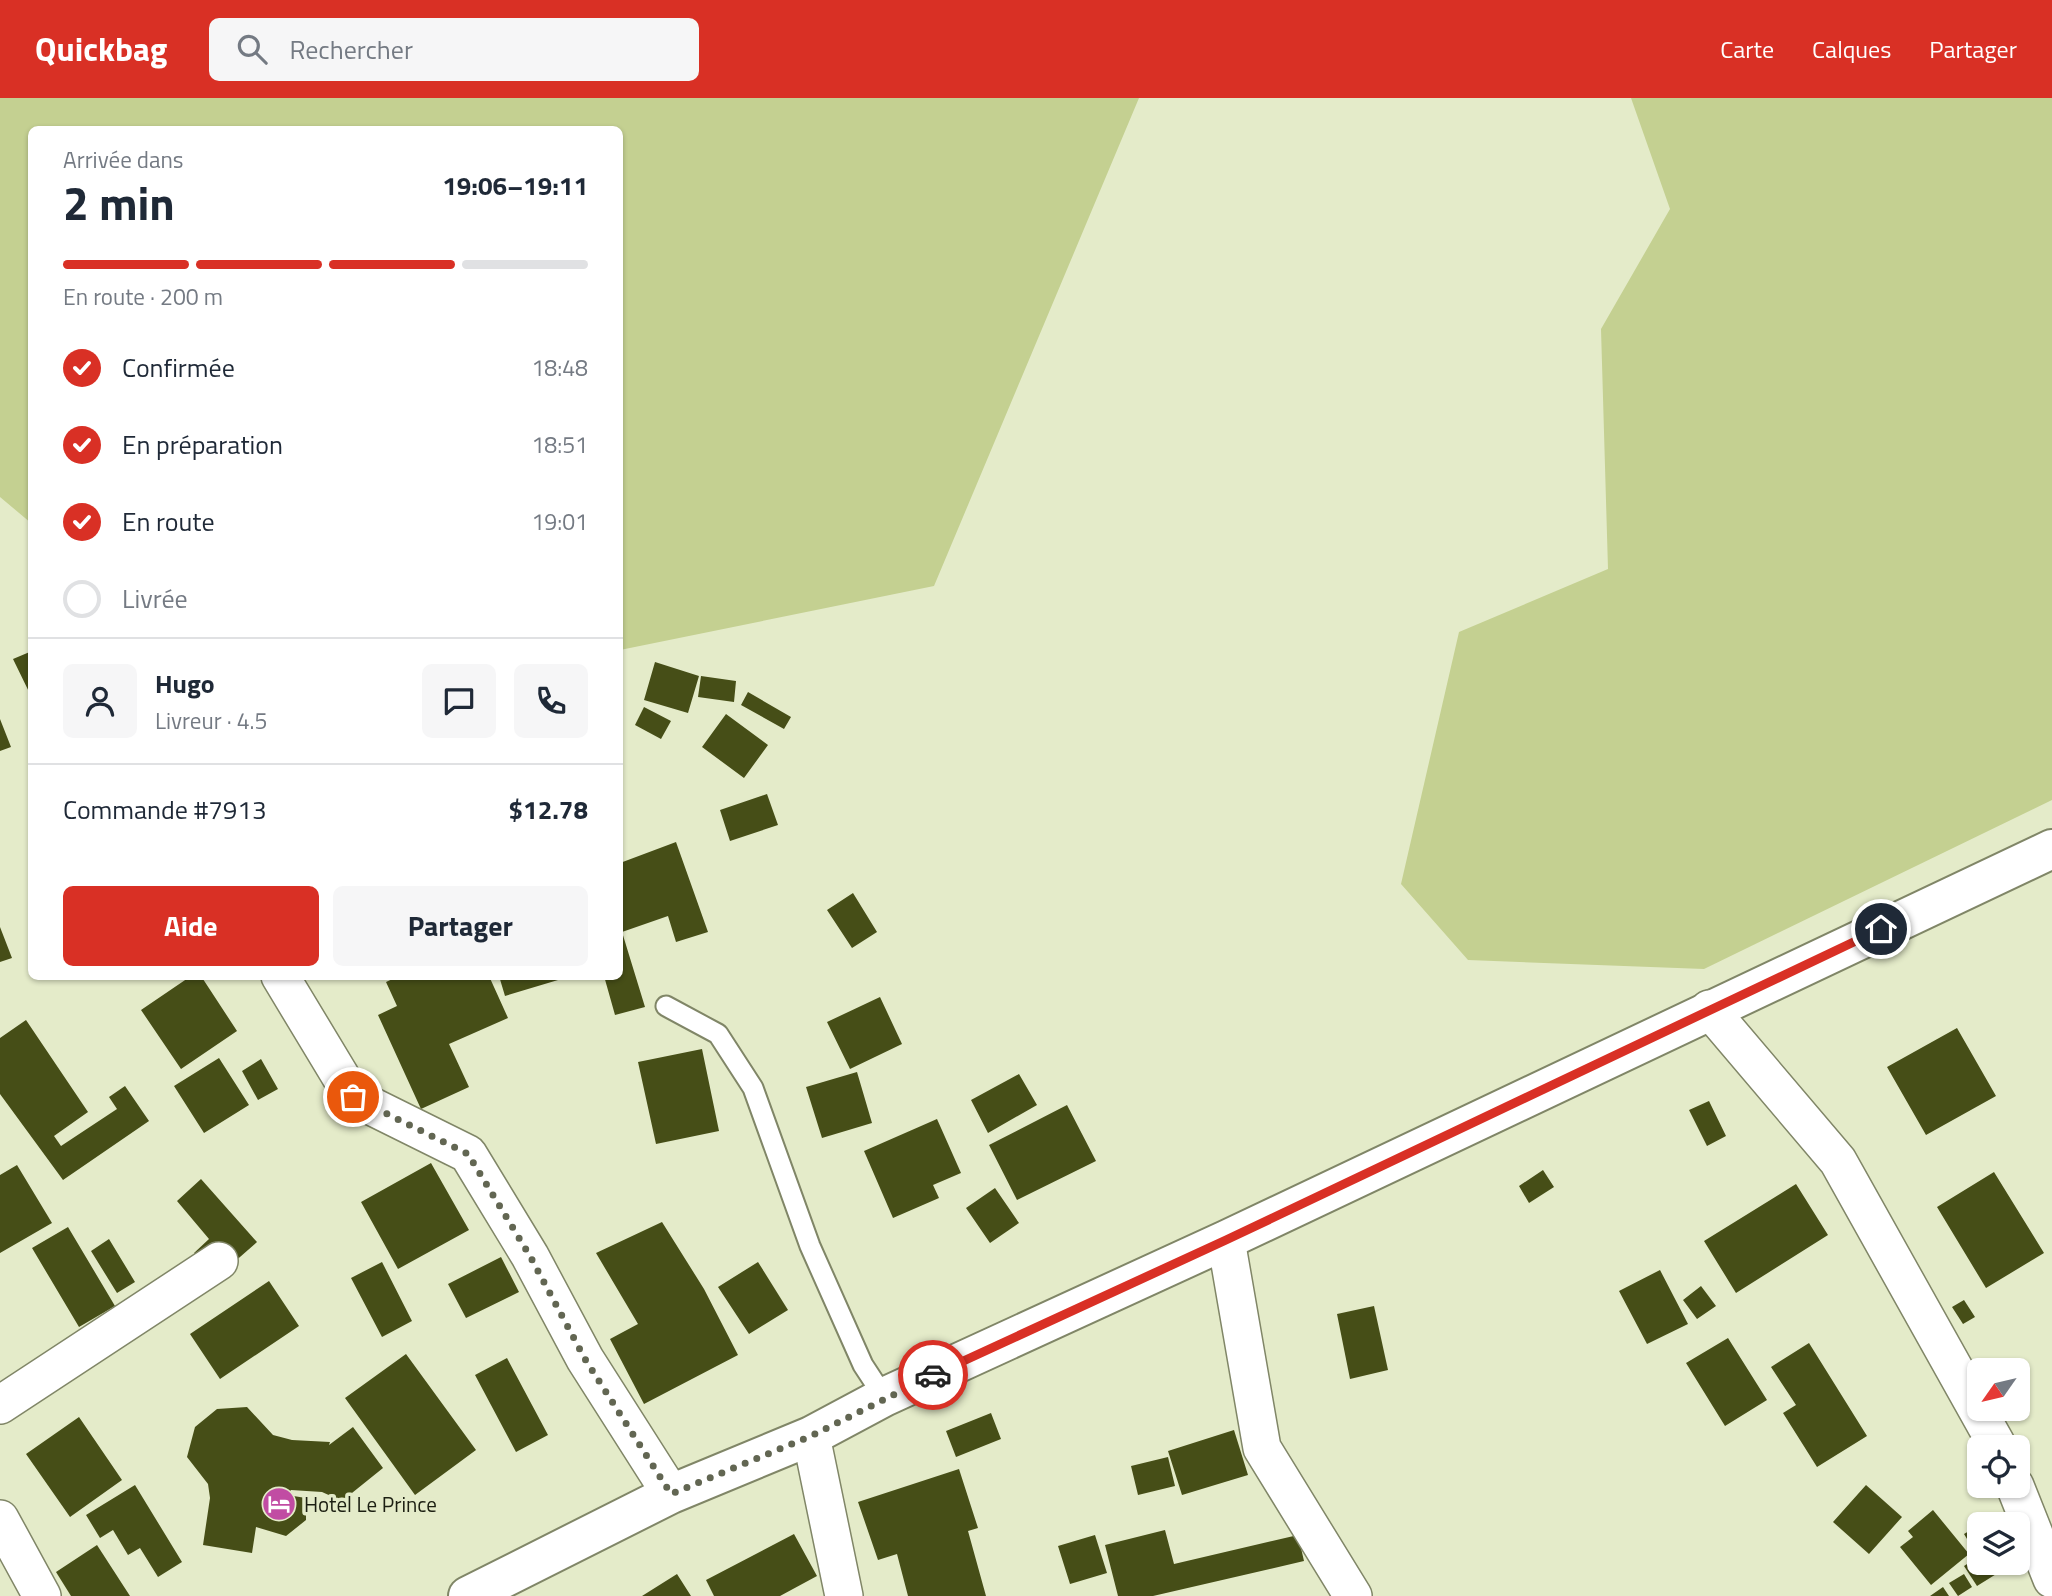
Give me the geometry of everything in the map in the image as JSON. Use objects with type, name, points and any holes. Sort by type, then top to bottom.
[{"type":"highway","points":[[468,1596],[671,1494],[811,1436],[884,1397],[1226,1240],[1709,1009],[2052,849]]},
{"type":"street","points":[[282,980],[353,1097],[468,1154],[530,1256],[585,1359],[671,1494]]},
{"type":"street","points":[[1709,1009],[1838,1161],[1991,1435]]},
{"type":"street","points":[[1226,1240],[1262,1448],[1353,1596]]},
{"type":"street","points":[[0,1405],[219,1261]]},
{"type":"street","points":[[811,1436],[844,1596]]},
{"type":"street","points":[[2020,1498],[2052,1579]]},
{"type":"street","points":[[0,1519],[42,1596]]},
{"type":"lane","points":[[666,1006],[718,1034],[752,1088],[810,1246],[863,1364],[884,1397]]},
{"type":"green space","points":[[0,98],[1139,98],[934,586],[623,649],[623,126],[28,126],[28,520],[0,497]]},
{"type":"green space","points":[[1631,98],[2052,98],[2052,800],[1704,969],[1468,960],[1401,884],[1459,632],[1608,569],[1601,329],[1670,209]]},
{"type":"building","points":[[28,653],[28,690],[13,659]]},
{"type":"building","points":[[655,662],[699,676],[688,713],[644,700]]},
{"type":"building","points":[[701,676],[736,681],[734,702],[698,697]]},
{"type":"building","points":[[748,692],[791,717],[784,729],[741,705]]},
{"type":"building","points":[[644,707],[671,721],[661,739],[635,725]]},
{"type":"building","points":[[726,714],[768,745],[744,778],[702,747]]},
{"type":"building","points":[[0,719],[11,747],[0,751]]},
{"type":"building","points":[[767,794],[778,825],[730,841],[720,810]]},
{"type":"building","points":[[676,842],[708,932],[676,942],[668,916],[623,932],[623,862]]},
{"type":"building","points":[[853,893],[877,932],[852,948],[827,910]]},
{"type":"building","points":[[0,927],[12,958],[0,962]]},
{"type":"building","points":[[623,935],[645,1007],[615,1015],[605,980],[623,980]]},
{"type":"building","points":[[185,980],[204,980],[237,1031],[181,1069],[141,1010]]},
{"type":"building","points":[[491,980],[508,1018],[449,1044],[469,1087],[421,1109],[378,1015],[397,1006],[386,982]]},
{"type":"building","points":[[500,980],[558,980],[505,996]]},
{"type":"building","points":[[880,997],[902,1044],[850,1069],[827,1022]]},
{"type":"building","points":[[26,1020],[88,1112],[54,1136],[61,1146],[117,1109],[109,1097],[125,1086],[149,1121],[63,1180],[0,1094],[0,1038]]},
{"type":"building","points":[[1957,1028],[1996,1096],[1926,1135],[1887,1067]]},
{"type":"building","points":[[702,1049],[719,1131],[656,1144],[638,1062]]},
{"type":"building","points":[[219,1058],[249,1105],[204,1133],[174,1086]]},
{"type":"building","points":[[261,1059],[278,1089],[258,1100],[242,1071]]},
{"type":"building","points":[[857,1072],[872,1123],[822,1138],[806,1087]]},
{"type":"building","points":[[1019,1074],[1037,1105],[988,1133],[971,1100]]},
{"type":"building","points":[[1709,1101],[1726,1136],[1707,1146],[1689,1110]]},
{"type":"building","points":[[1067,1105],[1096,1161],[1017,1200],[989,1145]]},
{"type":"building","points":[[937,1119],[961,1173],[933,1185],[939,1198],[893,1218],[864,1151]]},
{"type":"building","points":[[431,1163],[469,1230],[398,1269],[361,1202]]},
{"type":"building","points":[[17,1165],[52,1223],[0,1253],[0,1175]]},
{"type":"building","points":[[1543,1170],[1554,1187],[1529,1203],[1519,1186]]},
{"type":"building","points":[[1994,1172],[2044,1253],[1986,1288],[1937,1207]]},
{"type":"building","points":[[201,1179],[257,1242],[216,1278],[194,1253],[209,1239],[177,1201]]},
{"type":"building","points":[[1796,1184],[1828,1235],[1736,1293],[1704,1241]]},
{"type":"building","points":[[995,1188],[1019,1223],[990,1243],[966,1208]]},
{"type":"building","points":[[662,1222],[704,1289],[738,1355],[644,1404],[610,1339],[638,1324],[596,1253]]},
{"type":"building","points":[[68,1227],[115,1306],[79,1327],[32,1248]]},
{"type":"building","points":[[109,1239],[135,1282],[117,1293],[91,1251]]},
{"type":"building","points":[[501,1257],[519,1292],[466,1318],[448,1284]]},
{"type":"building","points":[[382,1262],[412,1321],[382,1337],[351,1278]]},
{"type":"building","points":[[758,1262],[788,1310],[749,1334],[718,1287]]},
{"type":"building","points":[[1660,1270],[1688,1324],[1647,1344],[1619,1291]]},
{"type":"building","points":[[269,1281],[299,1326],[220,1379],[190,1334]]},
{"type":"building","points":[[1701,1286],[1716,1306],[1697,1319],[1683,1300]]},
{"type":"building","points":[[1964,1300],[1975,1317],[1963,1324],[1952,1307]]},
{"type":"building","points":[[1374,1306],[1388,1370],[1350,1379],[1337,1314]]},
{"type":"building","points":[[1728,1338],[1767,1400],[1725,1426],[1686,1363]]},
{"type":"building","points":[[1809,1343],[1867,1436],[1817,1467],[1783,1413],[1796,1405],[1771,1367]]},
{"type":"building","points":[[406,1354],[476,1450],[415,1495],[345,1398]]},
{"type":"building","points":[[507,1358],[548,1435],[516,1452],[475,1375]]},
{"type":"building","points":[[247,1407],[273,1435],[292,1440],[330,1442],[329,1445],[353,1427],[383,1468],[342,1501],[322,1492],[291,1490],[287,1495],[306,1498],[306,1520],[286,1536],[256,1527],[252,1553],[203,1545],[210,1498],[208,1484],[187,1457],[195,1427],[217,1409]]},
{"type":"building","points":[[991,1413],[1001,1439],[956,1457],[946,1431]]},
{"type":"building","points":[[79,1417],[122,1480],[70,1517],[26,1454]]},
{"type":"building","points":[[1234,1430],[1248,1475],[1182,1495],[1168,1451]]},
{"type":"building","points":[[1168,1457],[1175,1486],[1138,1495],[1131,1466]]},
{"type":"building","points":[[959,1469],[978,1528],[968,1531],[986,1596],[908,1596],[897,1554],[878,1560],[858,1502]]},
{"type":"building","points":[[135,1485],[182,1562],[158,1577],[140,1548],[128,1555],[113,1530],[100,1538],[86,1515]]},
{"type":"building","points":[[1866,1485],[1902,1517],[1869,1554],[1833,1522]]},
{"type":"building","points":[[1933,1510],[1967,1552],[1967,1556],[1931,1585],[1900,1547],[1913,1537],[1908,1531]]},
{"type":"building","points":[[1165,1530],[1174,1564],[1298,1535],[1304,1561],[1153,1596],[1118,1596],[1105,1545]]},
{"type":"building","points":[[794,1534],[817,1576],[780,1596],[714,1596],[706,1580]]},
{"type":"building","points":[[1095,1535],[1107,1573],[1070,1584],[1058,1546]]},
{"type":"building","points":[[97,1545],[130,1596],[71,1596],[56,1572]]},
{"type":"building","points":[[677,1574],[691,1596],[642,1596]]},
{"type":"building","points":[[1964,1574],[1972,1587],[1958,1596],[1949,1583]]},
{"type":"building","points":[[1970,1575],[1995,1575],[1977,1586]]},
{"type":"building","points":[[1943,1587],[1949,1596],[1930,1596]]},
{"type":"way so far","points":[[353,1097],[468,1154],[530,1256],[585,1359],[671,1494],[811,1436],[884,1397],[933,1375]]},
{"type":"place","name":"Hotel Le Prince","points":[[279,1504]]},
{"type":"route","points":[[933,1375],[1226,1240],[1881,929]]}]
